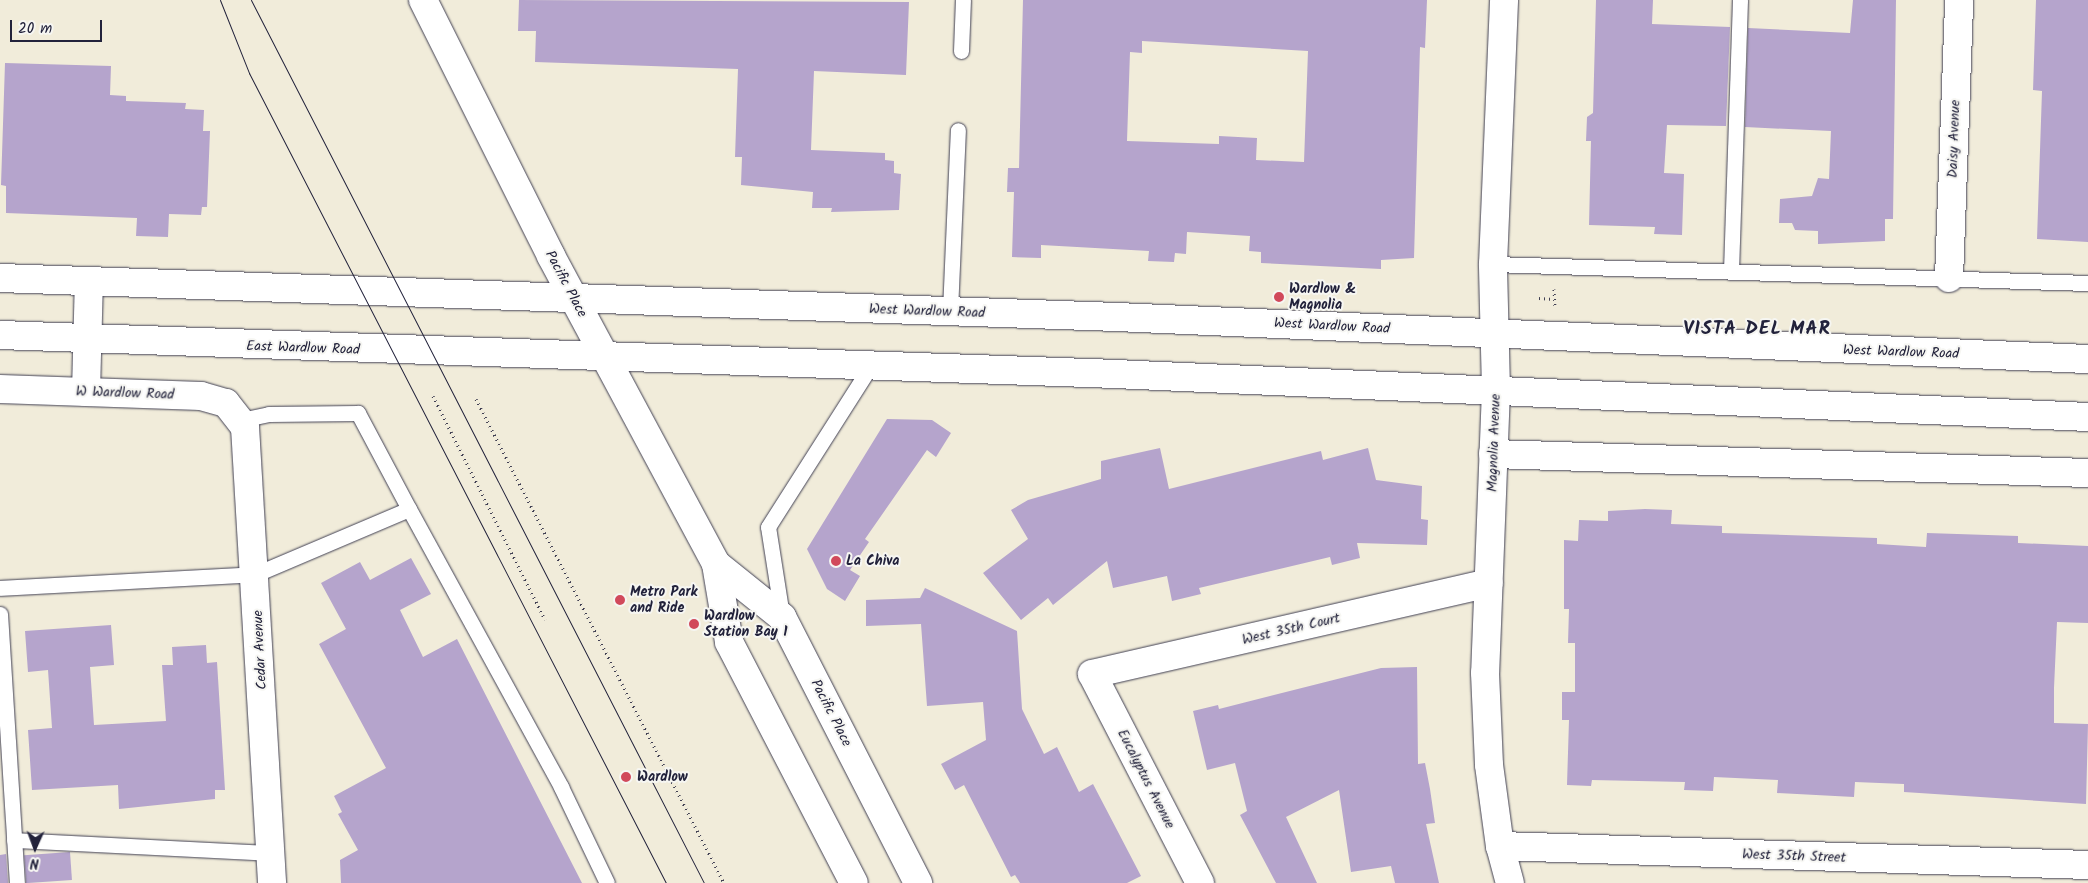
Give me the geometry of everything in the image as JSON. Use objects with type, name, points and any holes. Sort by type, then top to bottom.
[{"type":"main road","name":"Pacific Place","points":[[423,0],[606,358],[716,564],[730,642],[854,883]]},
{"type":"main road","name":"Magnolia Avenue","points":[[1504,0],[1493,264],[1492,333],[1496,390],[1485,673],[1489,765],[1500,846],[1510,883]]},
{"type":"main road","name":"Daisy Avenue","points":[[1949,278],[1959,0]]},
{"type":"main road","points":[[0,278],[576,300]]},
{"type":"main road","points":[[86,392],[89,281]]},
{"type":"main road","name":"West Wardlow Road","points":[[576,300],[950,311],[2088,359]]},
{"type":"main road","name":"East Wardlow Road","points":[[0,335],[606,358]]},
{"type":"main road","points":[[606,358],[1496,390],[2088,417]]},
{"type":"main road","name":"W Wardlow Road","points":[[0,389],[202,396],[226,403],[240,420]]},
{"type":"main road","name":"Cedar Avenue","points":[[240,420],[249,439],[272,883]]},
{"type":"main road","points":[[1493,454],[2088,473]]},
{"type":"main road","name":"Pacific Place","points":[[716,564],[782,617],[918,883]]},
{"type":"main road","name":"West 35th Court","points":[[1092,674],[1489,583]]},
{"type":"main road","name":"Eucalyptus Avenue","points":[[1092,674],[1200,883]]},
{"type":"main road","name":"West 35th Street","points":[[1500,846],[2088,865]]},
{"type":"lane","points":[[960,51],[963,0]]},
{"type":"lane","points":[[1731,271],[1740,0]]},
{"type":"lane","points":[[950,311],[958,130]]},
{"type":"lane","points":[[1493,264],[2088,283]]},
{"type":"lane","points":[[782,617],[768,527],[870,367]]},
{"type":"lane","points":[[240,420],[269,414],[358,413],[561,787],[607,883]]},
{"type":"lane","points":[[0,588],[256,574],[409,509]]},
{"type":"lane","points":[[0,614],[5,795],[14,840],[17,883]]},
{"type":"lane","points":[[14,840],[271,853]]},
{"type":"path","points":[[1554,288],[1555,308]]},
{"type":"path","points":[[1539,298],[1554,299]]},
{"type":"path","points":[[433,396],[545,620]]},
{"type":"path","points":[[476,399],[724,883]]},
{"type":"building","points":[[519,0],[909,2],[906,75],[814,71],[811,150],[885,153],[885,160],[894,161],[894,173],[901,174],[899,210],[831,212],[832,208],[812,208],[813,192],[741,185],[742,157],[735,157],[738,69],[535,62],[536,31],[518,31]]},
{"type":"building","points":[[1023,0],[1427,0],[1425,48],[1420,47],[1414,258],[1381,260],[1381,269],[1261,263],[1261,252],[1249,251],[1250,236],[1187,232],[1186,254],[1175,253],[1174,262],[1148,261],[1149,251],[1041,245],[1041,258],[1012,257],[1014,192],[1007,192],[1008,168],[1019,168]],"holes":[[[1142,41],[1308,51],[1304,162],[1256,160],[1257,138],[1219,136],[1219,144],[1127,141],[1130,52],[1142,53]]]},
{"type":"building","points":[[1596,0],[1653,0],[1652,24],[1730,27],[1726,126],[1667,125],[1664,173],[1684,174],[1682,235],[1654,234],[1655,227],[1589,225],[1591,141],[1586,141],[1587,117],[1593,113]]},
{"type":"building","points":[[1853,0],[1896,0],[1893,219],[1885,219],[1885,241],[1818,244],[1818,231],[1795,230],[1792,223],[1779,223],[1780,199],[1812,196],[1818,178],[1829,179],[1831,131],[1745,127],[1748,28],[1850,33]]},
{"type":"building","points":[[2036,0],[2088,0],[2088,242],[2037,239],[2042,91],[2033,90]]},
{"type":"building","points":[[5,63],[111,66],[110,95],[126,96],[126,101],[186,103],[185,109],[204,110],[203,131],[210,131],[207,207],[202,207],[201,215],[169,214],[168,237],[136,236],[137,218],[6,213],[6,186],[1,185]]},
{"type":"building","points":[[887,419],[932,420],[951,433],[936,457],[927,450],[865,539],[869,542],[850,570],[860,576],[845,601],[827,589],[807,549]]},
{"type":"building","points":[[1160,448],[1169,489],[1321,451],[1323,460],[1368,448],[1376,480],[1422,486],[1421,519],[1428,520],[1427,545],[1357,543],[1360,558],[1332,565],[1330,557],[1199,588],[1201,594],[1172,601],[1167,576],[1113,588],[1107,561],[1053,605],[1048,598],[1021,620],[983,573],[1028,539],[1011,510],[1028,500],[1101,479],[1101,461]]},
{"type":"building","points":[[1672,510],[1671,524],[1722,526],[1722,533],[1877,538],[1877,544],[1926,547],[1927,533],[2018,536],[2018,543],[2088,546],[2088,623],[2057,622],[2054,688],[2054,723],[2088,724],[2086,804],[1904,792],[1904,784],[1855,782],[1854,797],[1777,793],[1778,780],[1714,777],[1713,791],[1684,790],[1685,782],[1592,780],[1591,786],[1567,785],[1569,720],[1562,720],[1562,692],[1575,692],[1575,643],[1568,643],[1569,609],[1564,609],[1564,540],[1578,541],[1579,520],[1608,521],[1608,511]]},
{"type":"building","points":[[411,558],[431,594],[400,610],[423,657],[457,639],[582,883],[341,883],[340,860],[358,850],[338,814],[342,812],[334,796],[386,768],[319,644],[346,629],[321,583],[360,562],[370,580]]},
{"type":"building","points":[[925,588],[1017,631],[1022,709],[1044,754],[1057,747],[1079,792],[1093,784],[1141,876],[1127,883],[1020,883],[1015,875],[1011,877],[964,785],[955,790],[941,764],[986,740],[983,702],[927,706],[921,624],[866,626],[866,600],[920,598]]},
{"type":"building","points":[[111,625],[114,665],[90,667],[94,725],[166,721],[162,665],[173,665],[172,647],[206,645],[207,663],[217,662],[225,790],[215,790],[215,799],[119,809],[118,785],[32,790],[28,730],[52,728],[48,670],[28,672],[25,631]]},
{"type":"building","points":[[1417,667],[1418,764],[1425,763],[1430,789],[1435,823],[1426,824],[1439,883],[1395,883],[1391,866],[1351,872],[1339,790],[1286,817],[1317,883],[1276,883],[1240,815],[1247,811],[1235,763],[1207,770],[1193,711],[1218,705],[1219,709],[1381,668]]},
{"type":"building","points":[[70,852],[72,880],[26,883],[24,855]]},
{"type":"building","points":[[6,854],[8,883],[0,883],[0,855]]},
{"type":"tram line","points":[[220,0],[249,73],[666,883]]},
{"type":"tram line","points":[[251,0],[704,883]]},
{"type":"place","name":"Wardlow & Magnolia","points":[[1279,297]]},
{"type":"place","name":"La Chiva","points":[[836,561]]},
{"type":"place","name":"Metro Park and Ride","points":[[620,600]]},
{"type":"place","name":"Wardlow Station Bay 1","points":[[694,624]]},
{"type":"place","name":"Wardlow","points":[[626,777]]},
{"type":"district","name":"VISTA DEL MAR","points":[[1757,330]]}]
